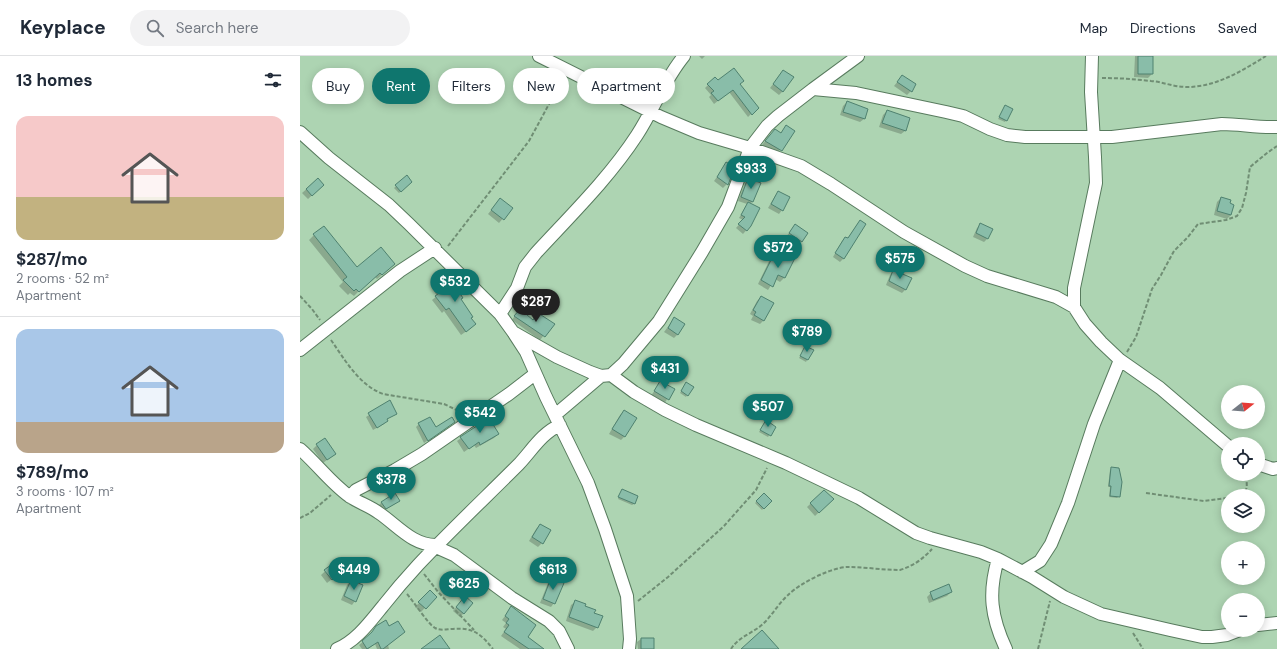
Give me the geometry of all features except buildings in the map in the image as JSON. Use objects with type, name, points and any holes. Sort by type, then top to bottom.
[{"type":"street","points":[[539,56],[562,68]]},
{"type":"street","points":[[500,314],[517,288],[525,267],[608,172],[637,135],[667,79],[684,56]]},
{"type":"street","points":[[337,649],[350,643],[360,633],[419,564],[519,463],[551,429],[557,420],[606,376],[623,364],[659,321],[702,252],[728,207],[750,148],[767,126],[778,116],[813,88],[858,56]]},
{"type":"street","points":[[1074,307],[1074,288],[1096,183],[1091,77],[1092,56]]},
{"type":"street","points":[[569,72],[650,112],[699,133],[750,148],[801,166],[904,232],[965,266],[987,276],[1056,297],[1074,307],[1085,324],[1120,360],[1160,388],[1221,440]]},
{"type":"street","points":[[813,88],[856,93],[946,112],[963,116],[990,129],[1007,135],[1040,138],[1144,134],[1222,124],[1267,128],[1277,127]]},
{"type":"street","points":[[300,132],[329,158],[389,205],[438,252],[500,314],[526,352],[535,374],[588,483],[606,529],[627,596],[630,639],[629,649]]},
{"type":"street","points":[[300,350],[400,271],[438,252]]},
{"type":"street","points":[[513,332],[557,357],[606,376],[696,425],[772,457],[859,498],[916,533],[939,541],[981,552],[998,559],[1064,597],[1101,614],[1202,637],[1221,636]]},
{"type":"street","points":[[1022,572],[1040,561],[1051,544],[1068,503],[1094,424],[1120,360]]},
{"type":"street","points":[[350,497],[356,490],[408,462],[475,418],[535,374]]},
{"type":"street","points":[[300,449],[350,497],[380,513],[410,537],[428,546],[436,546],[454,556],[512,598],[549,621],[558,631],[568,649]]},
{"type":"street","points":[[1265,466],[1273,469],[1277,468]]},
{"type":"street","points":[[998,559],[992,582],[992,606],[998,632],[1006,649]]},
{"type":"street","points":[[1265,624],[1277,623]]},
{"type":"path","points":[[1091,77],[1128,78],[1153,81],[1173,86],[1188,87],[1207,84],[1222,79],[1244,70],[1266,56]]},
{"type":"path","points":[[438,252],[528,141],[549,104]]},
{"type":"path","points":[[1120,360],[1130,349],[1136,337],[1152,289],[1174,251],[1198,224],[1226,220],[1237,216],[1242,208],[1246,193],[1250,167],[1277,146]]},
{"type":"path","points":[[300,296],[312,309],[351,368],[375,391],[383,394],[444,404],[475,418]]},
{"type":"path","points":[[628,607],[668,577],[724,526],[756,490],[772,457]]},
{"type":"path","points":[[300,518],[310,513],[340,488]]},
{"type":"path","points":[[1146,492],[1204,501],[1221,499]]},
{"type":"path","points":[[732,649],[739,640],[764,623],[788,594],[802,585],[839,568],[849,567],[900,570],[908,568],[925,557],[939,541]]},
{"type":"path","points":[[419,564],[439,594],[493,649]]},
{"type":"path","points":[[399,586],[411,598],[430,624],[436,628],[444,630],[464,628],[474,630]]},
{"type":"path","points":[[1038,649],[1053,590]]},
{"type":"path","points":[[1125,620],[1143,649]]}]
